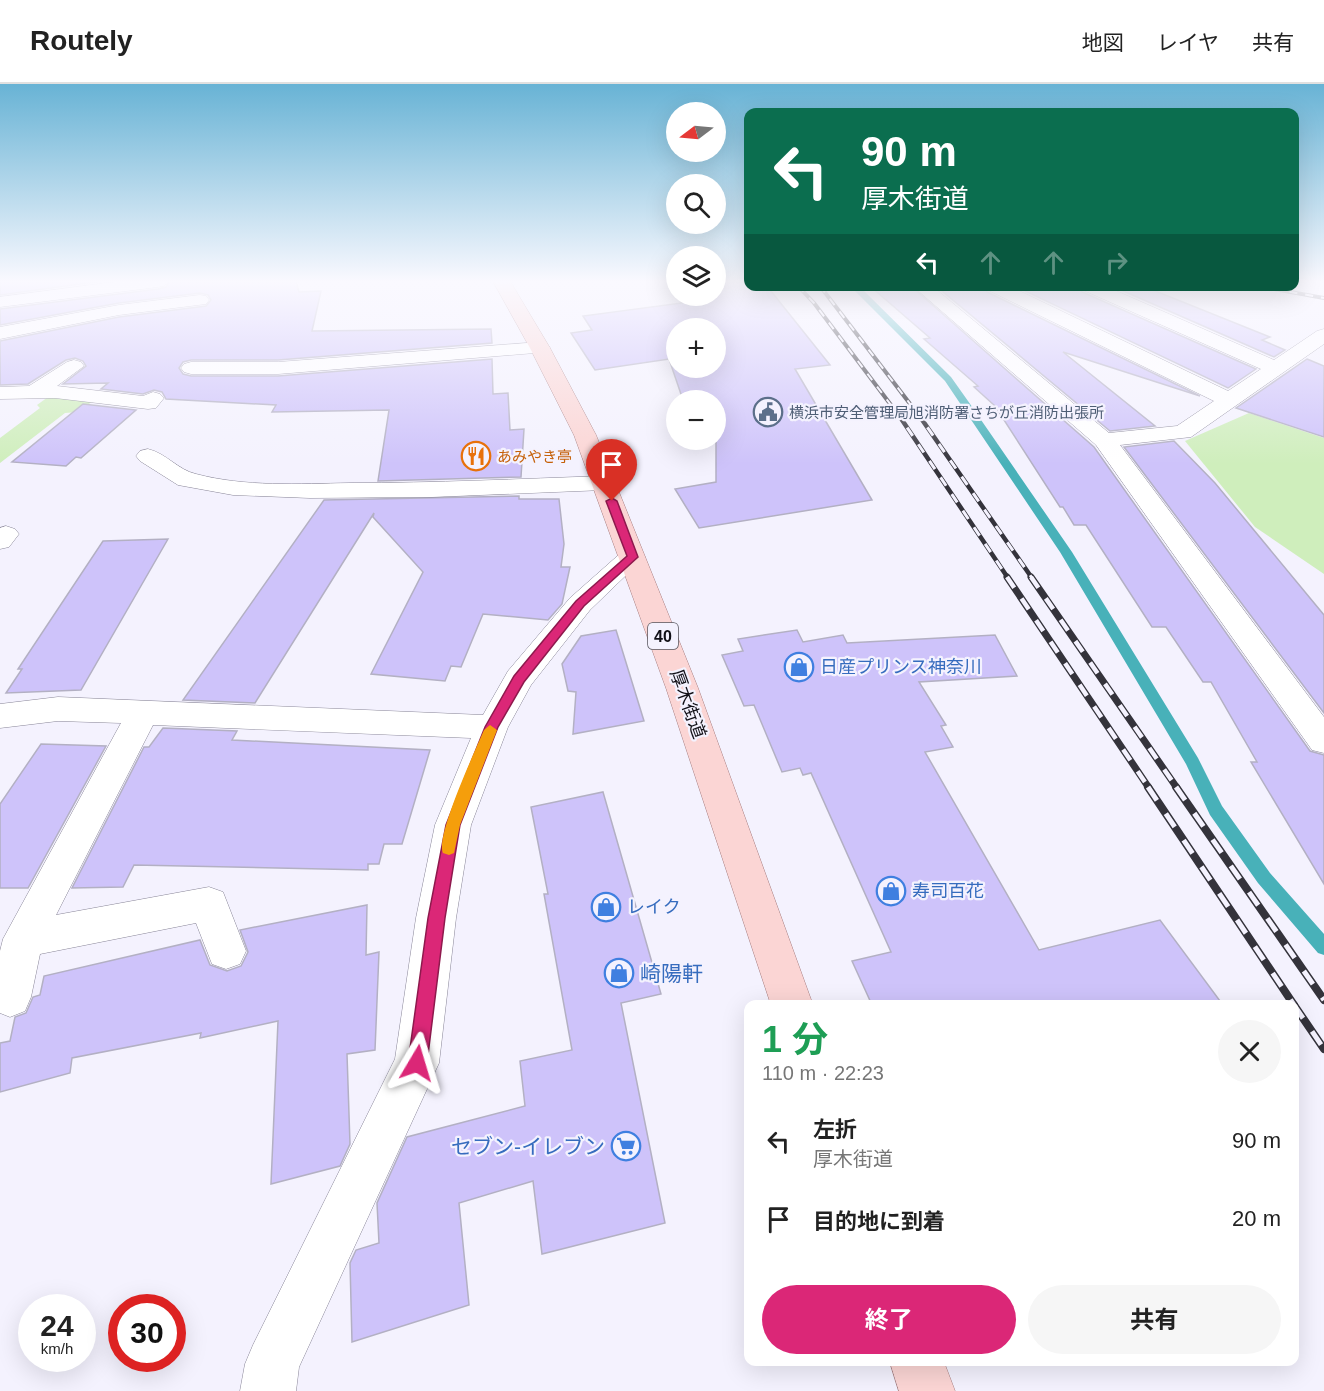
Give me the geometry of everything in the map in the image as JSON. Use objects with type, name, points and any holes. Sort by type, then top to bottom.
[{"type":"main road","name":"厚木街道","points":[[537,342],[585,435],[633,557],[682,688],[790,1000]]},
{"type":"main road","points":[[918,1366],[927,1391]]},
{"type":"street","points":[[988,342],[1104,440],[1324,741]]},
{"type":"street","points":[[1109,342],[1229,400]]},
{"type":"street","points":[[1216,342],[1275,368]]},
{"type":"street","points":[[1104,440],[1183,432],[1314,342]]},
{"type":"street","points":[[211,352],[184,374],[540,348]]},
{"type":"street","points":[[34,392],[74,366]]},
{"type":"street","points":[[0,393],[55,392],[148,403],[153,398]]},
{"type":"street","points":[[148,456],[186,480],[233,488],[310,491],[432,490],[604,483]]},
{"type":"street","points":[[268,1391],[272,1364],[417,1063],[436,918],[453,825],[492,727],[519,679],[580,604],[633,557]]},
{"type":"street","points":[[4,721],[58,709],[492,727]]},
{"type":"street","points":[[10,997],[23,939],[142,714]]},
{"type":"street","points":[[23,939],[209,904],[226,951]]},
{"type":"green space","points":[[48,397],[93,401],[78,412],[65,413],[0,463],[0,438],[40,408],[37,405]]},
{"type":"green space","points":[[1249,413],[1324,438],[1324,574],[1255,527],[1185,441]]},
{"type":"building","points":[[0,342],[492,342],[278,360],[191,360],[183,362],[179,368],[183,374],[191,376],[278,376],[492,359],[493,394],[508,393],[510,430],[524,429],[521,477],[378,481],[389,410],[272,412],[276,405],[166,399],[162,392],[154,390],[143,394],[101,389],[108,383],[63,384],[86,366],[83,361],[75,358],[66,360],[28,384],[0,385]]},
{"type":"building","points":[[577,342],[666,342],[666,359],[595,370]]},
{"type":"building","points":[[726,342],[812,342],[830,365],[795,369],[872,500],[699,528],[675,489],[716,482],[716,450],[726,450],[726,390],[680,390],[675,378],[726,378]]},
{"type":"building","points":[[927,342],[975,342],[1094,447],[1310,751],[1324,755],[1324,884],[1251,762],[1257,762],[1211,682],[1203,682],[1166,627],[1152,627],[1086,525],[1074,525],[1063,507],[1060,507],[995,406],[974,387],[978,386]]},
{"type":"building","points":[[1003,342],[1089,342],[1200,396],[1063,352],[1155,426],[1110,431]]},
{"type":"building","points":[[1132,342],[1195,342],[1256,369],[1228,388]]},
{"type":"building","points":[[1240,342],[1267,342],[1285,350],[1274,357]]},
{"type":"building","points":[[1307,359],[1324,366],[1324,437],[1236,408]]},
{"type":"building","points":[[83,404],[136,410],[81,458],[76,457],[66,466],[12,462]]},
{"type":"building","points":[[1174,441],[1215,483],[1324,615],[1324,713],[1124,447]]},
{"type":"building","points":[[519,496],[519,499],[559,499],[564,544],[561,567],[570,567],[562,604],[548,620],[483,614],[461,667],[451,666],[445,681],[371,674],[423,572],[373,517],[374,513],[255,703],[183,700],[324,500]]},
{"type":"building","points":[[168,539],[81,690],[6,693],[22,669],[18,669],[103,541]]},
{"type":"building","points":[[616,630],[644,721],[573,734],[576,692],[568,691],[562,664],[581,636]]},
{"type":"building","points":[[797,630],[803,642],[843,635],[847,643],[995,635],[1017,676],[919,682],[946,725],[941,726],[953,747],[925,752],[1039,950],[1160,920],[1219,1000],[870,1000],[852,961],[891,952],[811,773],[803,775],[800,768],[782,772],[754,705],[744,706],[722,655],[743,651],[738,639]]},
{"type":"building","points":[[163,728],[237,731],[232,740],[430,750],[402,844],[384,844],[379,864],[368,864],[368,870],[134,865],[123,887],[72,888],[144,747],[149,747]]},
{"type":"building","points":[[41,744],[106,746],[28,888],[0,888],[0,804]]},
{"type":"building","points":[[603,792],[661,994],[621,1003],[665,1223],[542,1254],[533,1181],[459,1203],[469,1305],[352,1342],[350,1263],[356,1250],[379,1243],[377,1203],[407,1137],[525,1106],[520,1061],[572,1050],[544,894],[548,894],[531,807]]},
{"type":"building","points":[[367,905],[366,955],[379,952],[375,1050],[347,1054],[350,1144],[340,1166],[271,1184],[278,1021],[200,1038],[201,1033],[72,1058],[70,1073],[0,1092],[0,1043],[10,1041],[15,1017],[26,1013],[33,997],[40,995],[44,976],[200,940],[210,965],[227,971],[241,966],[248,952],[240,930]]},
{"type":"waterway","points":[[911,342],[948,379],[1066,552],[1193,762],[1216,810],[1264,878],[1324,947]]},
{"type":"railway","points":[[843,342],[897,413]]},
{"type":"railway","points":[[863,342],[917,413]]},
{"type":"railway","points":[[896,411],[1008,578]]},
{"type":"railway","points":[[916,411],[1032,578]]},
{"type":"railway","points":[[1007,577],[1149,788]]},
{"type":"railway","points":[[1031,577],[1177,788]]},
{"type":"railway","points":[[1148,787],[1291,1000]]},
{"type":"railway","points":[[1176,787],[1324,1000]]},
{"type":"railway","points":[[1299,1012],[1324,1049]]},
{"type":"slow traffic","points":[[449,848],[453,825],[490,730]]},
{"type":"place","name":"横浜市安全管理局旭消防署さちが丘消防出張所","points":[[768,412]]},
{"type":"place","name":"あみやき亭","points":[[476,456]]},
{"type":"place","name":"日産プリンス神奈川","points":[[799,667]]},
{"type":"place","name":"寿司百花","points":[[891,891]]},
{"type":"place","name":"レイク","points":[[606,907]]},
{"type":"place","name":"崎陽軒","points":[[619,973]]},
{"type":"place","name":"セブン-イレブン","points":[[626,1146]]},
{"type":"route","points":[[417,1063],[436,918],[453,825],[492,727],[519,679],[580,604],[633,557],[612,501]]}]
